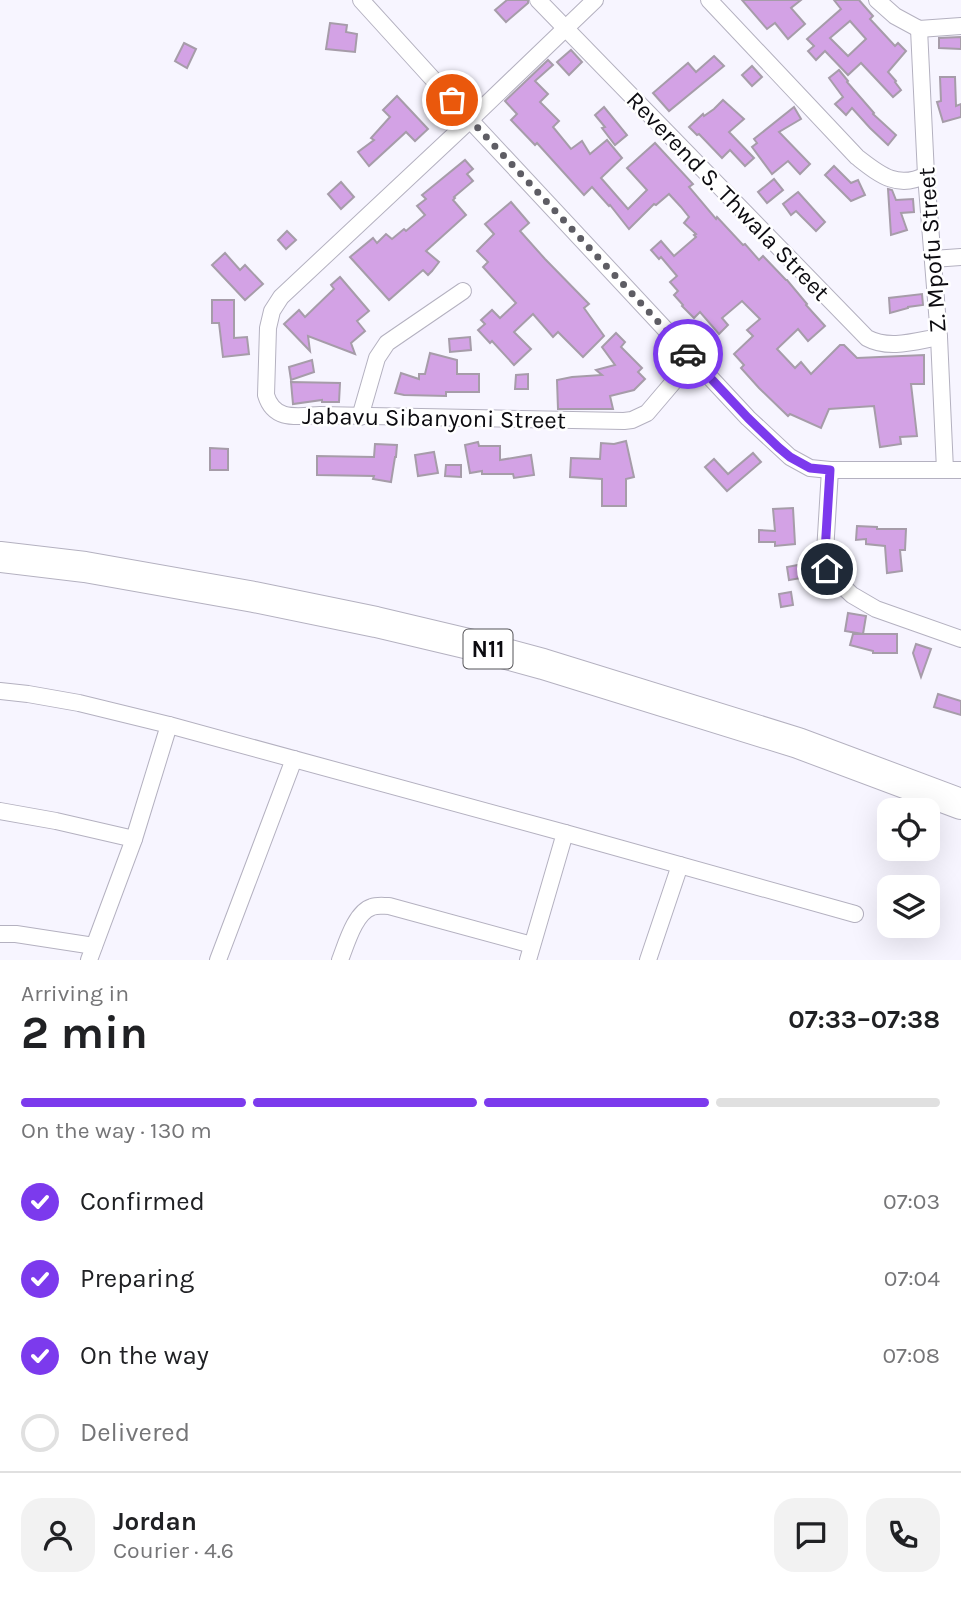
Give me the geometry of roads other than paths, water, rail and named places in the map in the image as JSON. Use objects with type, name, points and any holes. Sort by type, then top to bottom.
[{"type":"highway","name":"N11","points":[[0,557],[85,567],[254,597],[473,645],[798,743],[961,804]]},
{"type":"street","points":[[361,0],[748,418],[790,457],[810,468],[830,470],[953,470]]},
{"type":"street","name":"Reverend S. Thwala Street","points":[[538,0],[867,338],[873,342],[893,344],[939,337]]},
{"type":"street","points":[[470,120],[595,0]]},
{"type":"street","points":[[709,0],[857,157],[890,179],[904,181],[926,175]]},
{"type":"street","points":[[877,0],[895,16],[919,29],[961,26]]},
{"type":"street","name":"Z. Mpofu Street","points":[[919,29],[926,175],[953,470]]},
{"type":"street","name":"Jabavu Sibanyoni Street","points":[[470,120],[281,297],[272,311],[268,328],[267,396],[274,410],[293,416],[624,421],[647,413],[693,359]]},
{"type":"street","points":[[933,258],[961,257]]},
{"type":"street","points":[[360,417],[377,358],[387,343],[463,292]]},
{"type":"street","points":[[830,470],[825,552],[827,569],[852,595],[876,609],[961,639]]},
{"type":"street","points":[[0,691],[79,703],[169,725],[855,914]]},
{"type":"street","points":[[0,934],[16,934],[92,953],[134,839],[169,725]]},
{"type":"street","points":[[218,960],[294,758]]},
{"type":"street","points":[[0,811],[134,839]]},
{"type":"street","points":[[340,960],[358,917],[374,906],[389,906],[530,952],[565,832]]},
{"type":"street","points":[[648,960],[680,865]]}]
